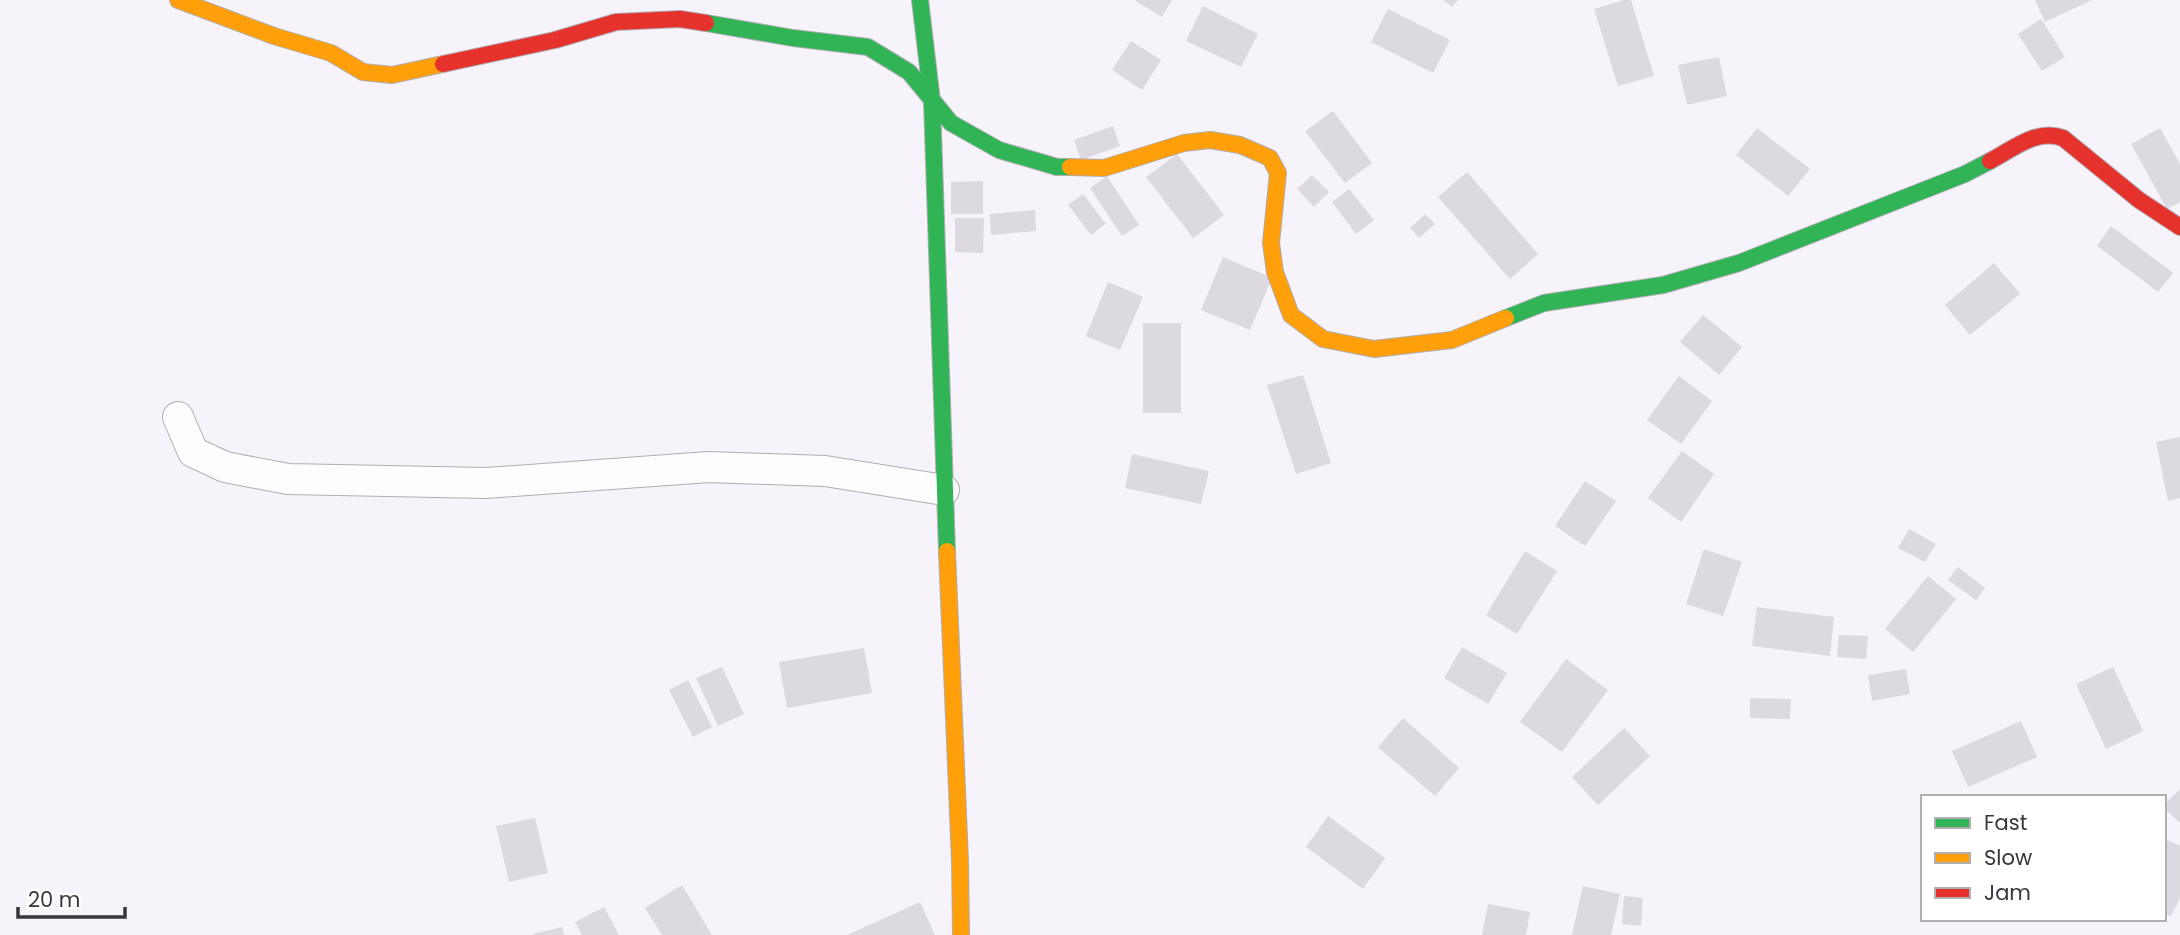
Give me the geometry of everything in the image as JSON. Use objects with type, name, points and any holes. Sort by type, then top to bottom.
[{"type":"street","points":[[177,0],[274,36],[331,53],[363,72],[392,75],[555,40],[617,22],[680,19],[793,38],[869,47],[909,72],[951,122],[999,150],[1057,167],[1104,167],[1184,143],[1210,140],[1240,145],[1269,158],[1278,173],[1271,243],[1275,272],[1291,315],[1323,339],[1374,349],[1452,340],[1544,303],[1663,285],[1739,263],[1965,174],[2039,135],[2052,134],[2063,138],[2138,200],[2180,226]]},
{"type":"street","points":[[920,0],[932,101],[961,935]]},
{"type":"street","points":[[178,417],[193,452],[225,467],[288,479],[486,483],[709,467],[825,471],[944,490]]},
{"type":"building","points":[[1134,0],[1172,0],[1162,17]]},
{"type":"building","points":[[1443,0],[1458,0],[1452,7]]},
{"type":"building","points":[[1631,0],[1654,76],[1618,86],[1594,9]]},
{"type":"building","points":[[2035,0],[2092,0],[2045,22]]},
{"type":"building","points":[[1203,6],[1258,34],[1241,67],[1186,41]]},
{"type":"building","points":[[1388,9],[1450,40],[1433,73],[1371,42]]},
{"type":"building","points":[[2041,19],[2065,57],[2042,71],[2018,34]]},
{"type":"building","points":[[1131,41],[1161,60],[1142,90],[1112,70]]},
{"type":"building","points":[[1719,57],[1727,96],[1687,105],[1678,65]]},
{"type":"building","points":[[1333,111],[1372,163],[1345,183],[1305,131]]},
{"type":"building","points":[[1113,126],[1120,146],[1081,160],[1074,140]]},
{"type":"building","points":[[1757,128],[1810,169],[1788,196],[1736,155]]},
{"type":"building","points":[[2160,128],[2180,164],[2180,202],[2167,209],[2131,144]]},
{"type":"building","points":[[1177,154],[1224,215],[1193,238],[1146,177]]},
{"type":"building","points":[[1467,172],[1538,254],[1510,279],[1438,197]]},
{"type":"building","points":[[1312,175],[1329,192],[1314,207],[1297,189]]},
{"type":"building","points":[[1107,176],[1139,225],[1122,236],[1090,188]]},
{"type":"building","points":[[983,181],[983,214],[951,214],[951,182]]},
{"type":"building","points":[[1349,189],[1374,220],[1356,234],[1332,202]]},
{"type":"building","points":[[1083,194],[1106,224],[1091,235],[1068,205]]},
{"type":"building","points":[[1035,210],[1036,231],[991,235],[990,214]]},
{"type":"building","points":[[1425,214],[1435,224],[1419,238],[1410,228]]},
{"type":"building","points":[[955,218],[984,218],[983,253],[955,252]]},
{"type":"building","points":[[2111,226],[2173,273],[2158,292],[2097,246]]},
{"type":"building","points":[[1223,257],[1272,278],[1250,330],[1201,310]]},
{"type":"building","points":[[1994,263],[2020,294],[1970,335],[1945,305]]},
{"type":"building","points":[[1108,282],[1143,297],[1120,350],[1086,336]]},
{"type":"building","points":[[1703,315],[1742,347],[1719,375],[1680,342]]},
{"type":"building","points":[[1143,323],[1181,323],[1181,413],[1143,413]]},
{"type":"building","points":[[1303,375],[1331,463],[1296,474],[1267,385]]},
{"type":"building","points":[[1679,376],[1712,401],[1681,444],[1647,420]]},
{"type":"building","points":[[2180,437],[2180,498],[2168,501],[2156,442]]},
{"type":"building","points":[[1682,451],[1714,474],[1681,522],[1648,498]]},
{"type":"building","points":[[1132,454],[1209,471],[1201,504],[1125,488]]},
{"type":"building","points":[[1585,481],[1616,501],[1585,546],[1555,526]]},
{"type":"building","points":[[1909,529],[1936,544],[1925,562],[1898,548]]},
{"type":"building","points":[[1704,549],[1742,562],[1723,616],[1686,604]]},
{"type":"building","points":[[1525,551],[1557,571],[1517,634],[1486,615]]},
{"type":"building","points":[[1958,567],[1985,588],[1976,600],[1948,580]]},
{"type":"building","points":[[1928,576],[1956,599],[1913,652],[1885,629]]},
{"type":"building","points":[[1757,607],[1834,617],[1830,656],[1752,646]]},
{"type":"building","points":[[1839,635],[1868,636],[1866,659],[1837,657]]},
{"type":"building","points":[[1462,647],[1507,673],[1488,704],[1444,678]]},
{"type":"building","points":[[864,648],[872,693],[787,708],[779,662]]},
{"type":"building","points":[[1566,659],[1608,690],[1562,752],[1520,722]]},
{"type":"building","points":[[722,667],[744,714],[718,726],[696,678]]},
{"type":"building","points":[[2113,667],[2143,731],[2106,749],[2076,684]]},
{"type":"building","points":[[1906,669],[1910,694],[1872,701],[1868,675]]},
{"type":"building","points":[[688,680],[712,727],[693,737],[669,690]]},
{"type":"building","points":[[1750,698],[1791,699],[1790,719],[1750,718]]},
{"type":"building","points":[[1403,718],[1459,768],[1435,796],[1378,747]]},
{"type":"building","points":[[2021,721],[2037,757],[1968,787],[1952,751]]},
{"type":"building","points":[[1624,728],[1650,756],[1598,805],[1572,777]]},
{"type":"building","points":[[2179,790],[2180,823],[2166,810],[2166,803]]},
{"type":"building","points":[[1328,816],[1385,858],[1363,889],[1306,847]]},
{"type":"building","points":[[535,818],[548,873],[509,882],[496,826]]},
{"type":"building","points":[[2168,840],[2180,846],[2180,898],[2171,916],[2166,914]]},
{"type":"building","points":[[682,885],[712,935],[662,935],[645,908]]},
{"type":"building","points":[[1583,886],[1620,894],[1611,935],[1572,935]]},
{"type":"building","points":[[1624,896],[1643,898],[1641,926],[1622,924]]},
{"type":"building","points":[[920,902],[935,935],[847,935]]},
{"type":"building","points":[[1488,904],[1530,912],[1526,935],[1482,935]]},
{"type":"building","points":[[604,907],[619,935],[582,935],[575,922]]},
{"type":"building","points":[[562,927],[564,935],[533,935],[533,934]]},
{"type":"traffic: fast","points":[[920,0],[932,101],[947,551]]},
{"type":"traffic: fast","points":[[706,23],[868,47],[909,72],[951,123],[999,150],[1057,167],[1070,167]]},
{"type":"traffic: fast","points":[[1506,318],[1544,303],[1663,285],[1739,263],[1965,174],[1990,161]]},
{"type":"traffic: slow","points":[[178,0],[274,36],[331,53],[363,72],[392,75],[443,64]]},
{"type":"traffic: slow","points":[[1070,167],[1104,168],[1184,143],[1210,140],[1240,145],[1270,158],[1278,173],[1271,243],[1275,272],[1291,315],[1323,339],[1374,349],[1452,340],[1506,318]]},
{"type":"traffic: slow","points":[[947,551],[961,935]]},
{"type":"traffic: jam","points":[[443,64],[555,40],[616,22],[680,19],[706,23]]},
{"type":"traffic: jam","points":[[1990,161],[2035,138],[2063,138],[2139,200],[2180,227]]}]
